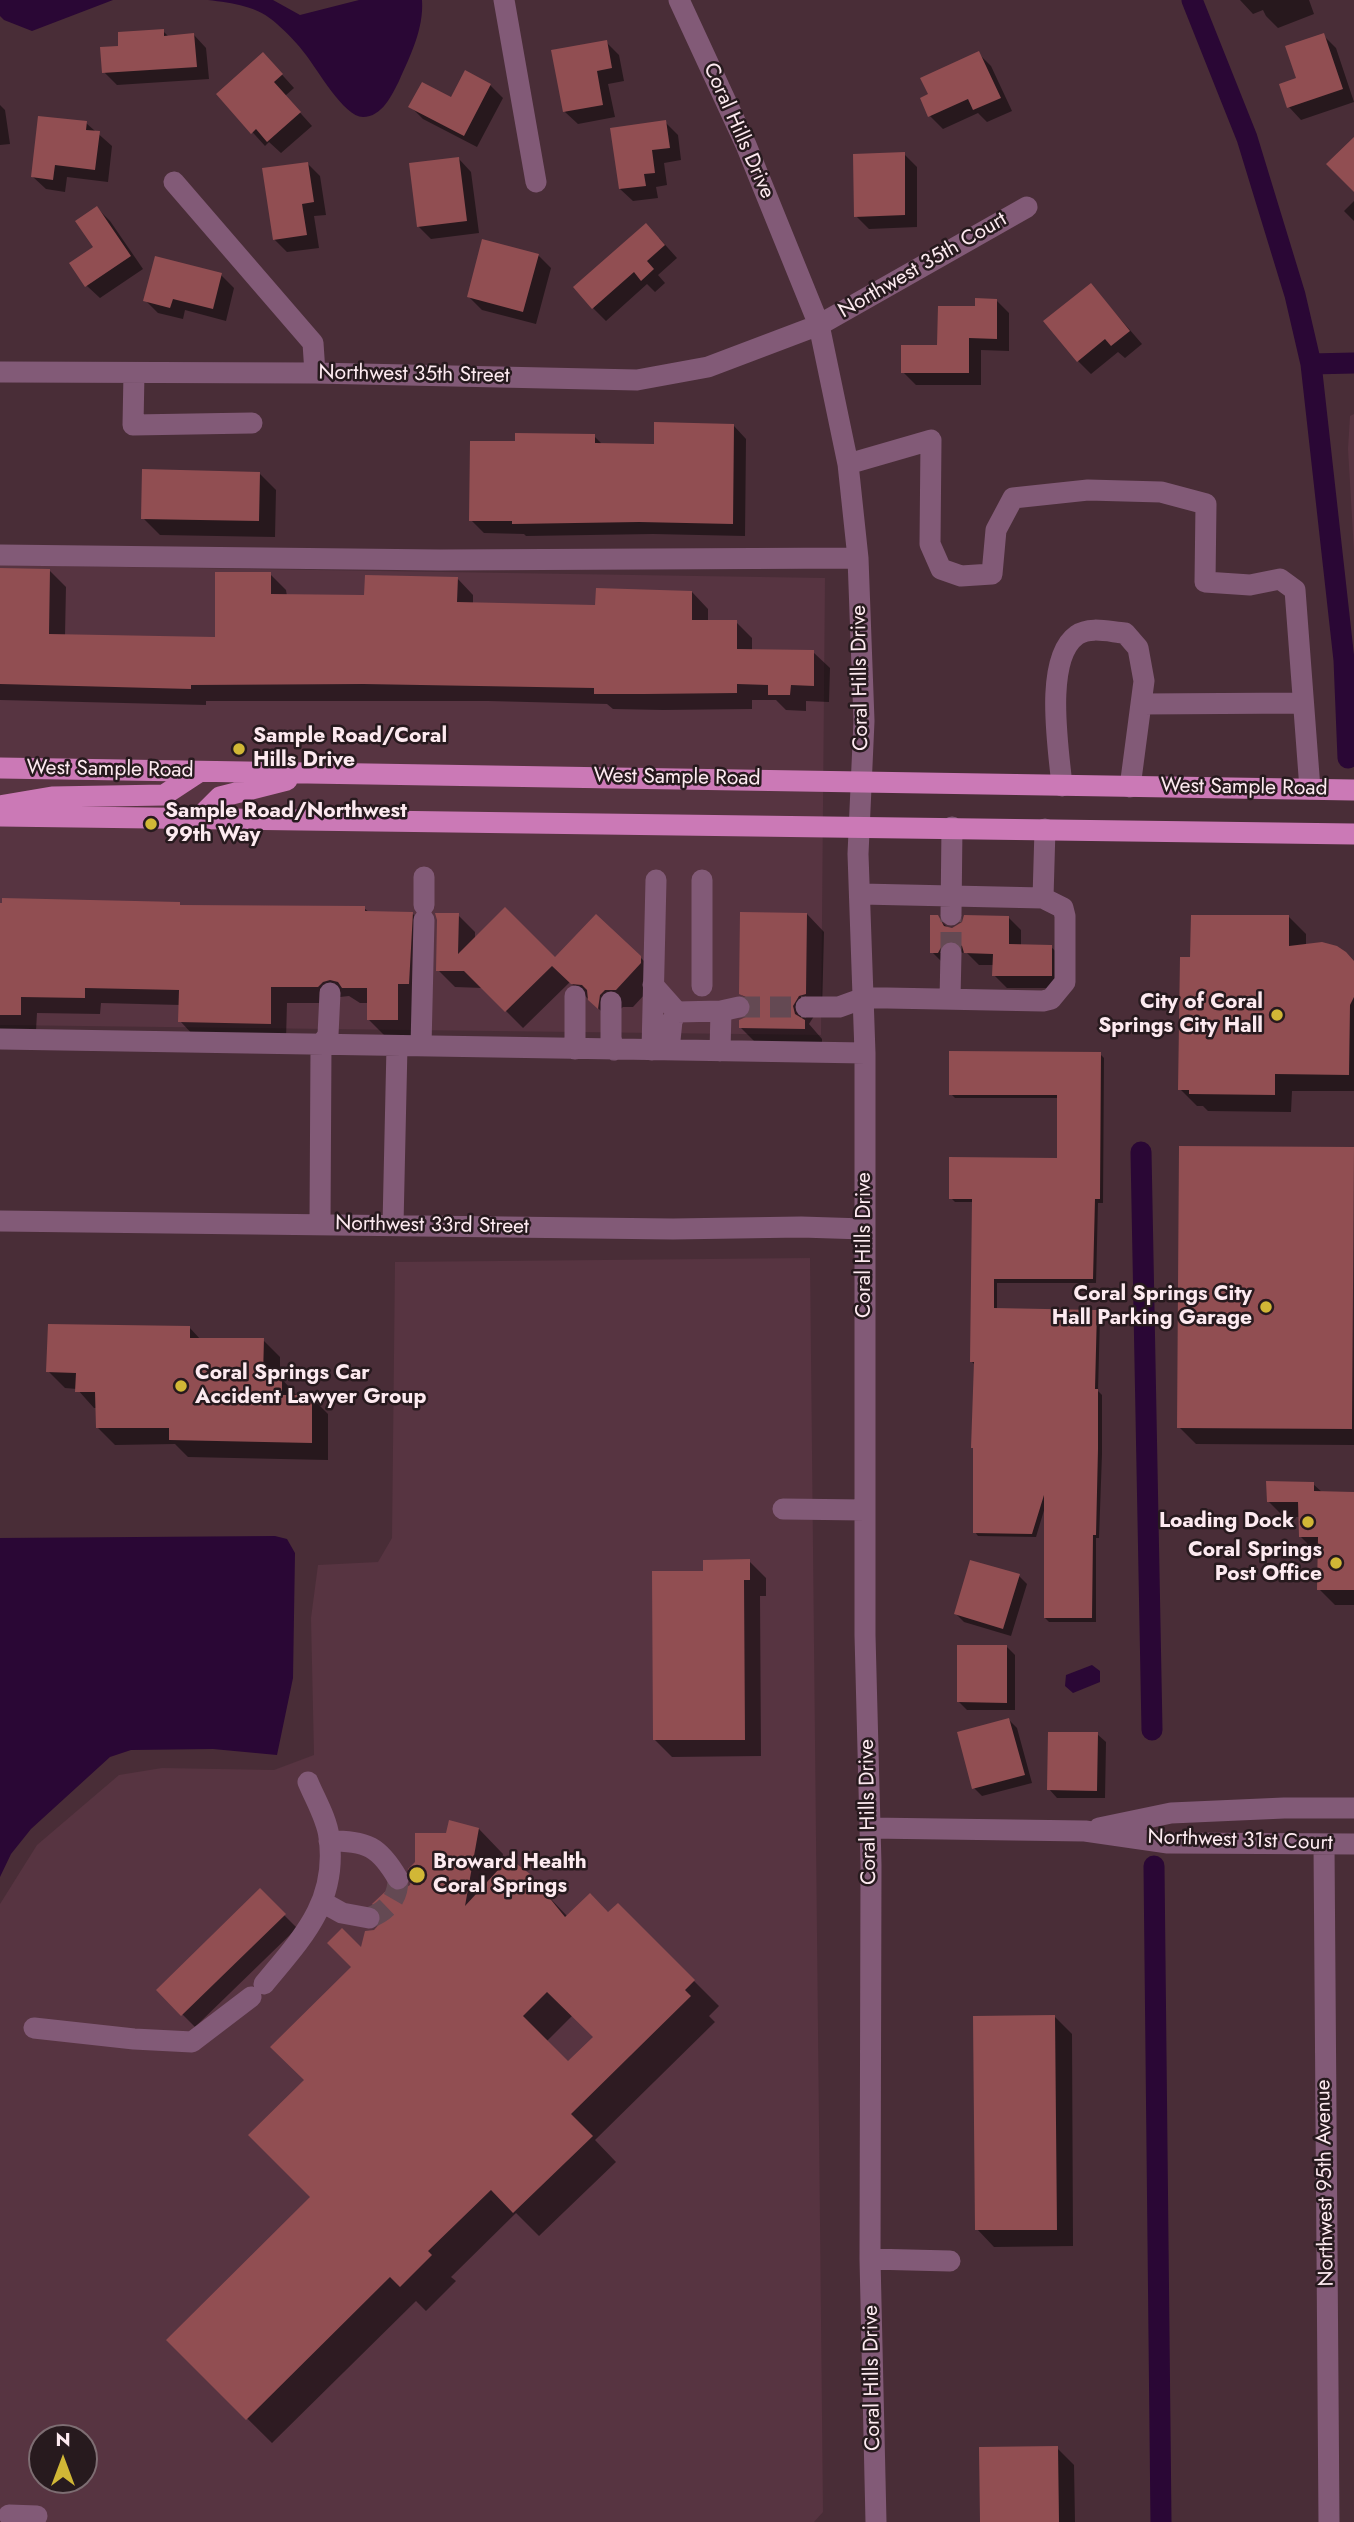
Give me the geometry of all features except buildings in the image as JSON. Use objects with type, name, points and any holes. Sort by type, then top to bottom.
[{"type":"main road","name":"West Sample Road","points":[[0,768],[1354,790]]},
{"type":"main road","points":[[0,806],[52,797],[164,795],[199,772]]},
{"type":"main road","points":[[199,818],[220,797],[313,773]]},
{"type":"main road","name":"West Sample Road","points":[[0,816],[1354,834]]},
{"type":"main road","points":[[1311,833],[1354,820]]},
{"type":"street","points":[[504,0],[536,182]]},
{"type":"street","name":"Coral Hills Drive","points":[[679,0],[746,145],[819,325],[848,464],[858,558],[864,721],[858,854],[865,1053],[864,1510],[870,1828],[870,2259],[876,2522]]},
{"type":"street","points":[[174,182],[313,343],[315,373]]},
{"type":"street","name":"Northwest 35th Court","points":[[819,325],[1027,207]]},
{"type":"street","name":"Northwest 35th Street","points":[[0,372],[315,373],[637,380],[708,367],[819,325]]},
{"type":"street","points":[[134,373],[132,425],[252,423]]},
{"type":"street","points":[[848,464],[931,440],[930,544],[941,569],[961,576],[992,573],[996,530],[1013,498],[1088,491],[1161,492],[1206,504],[1205,582],[1250,585],[1280,579],[1295,590],[1310,789]]},
{"type":"street","points":[[0,555],[440,560],[858,558]]},
{"type":"street","points":[[1062,786],[1056,726],[1056,678],[1065,649],[1076,636],[1090,630],[1125,633],[1138,648],[1144,681],[1130,787]]},
{"type":"street","points":[[1141,704],[1304,703]]},
{"type":"street","points":[[951,906],[952,827]]},
{"type":"street","points":[[1043,898],[1045,829]]},
{"type":"street","points":[[421,1046],[424,877]]},
{"type":"street","points":[[656,880],[653,985],[661,1050]]},
{"type":"street","points":[[702,880],[702,986]]},
{"type":"street","points":[[808,1007],[839,1007],[864,998],[1043,1001],[1060,992],[1065,982],[1063,908],[1043,898],[951,906],[861,894]]},
{"type":"street","points":[[950,999],[951,953]]},
{"type":"street","points":[[653,985],[677,1012]]},
{"type":"street","points":[[320,1224],[321,1045],[328,1035],[330,993]]},
{"type":"street","points":[[575,996],[575,1049]]},
{"type":"street","points":[[611,1002],[611,1038],[614,1049]]},
{"type":"street","points":[[677,1012],[730,1009],[720,1051]]},
{"type":"street","points":[[661,1050],[677,1012]]},
{"type":"street","points":[[0,1039],[865,1053]]},
{"type":"street","points":[[393,1226],[397,1046]]},
{"type":"street","name":"Northwest 33rd Street","points":[[0,1221],[864,1229]]},
{"type":"street","points":[[783,1509],[864,1510]]},
{"type":"street","points":[[34,2028],[134,2039],[192,2042],[257,1991],[305,1934],[324,1903],[330,1880],[329,1835],[308,1782]]},
{"type":"street","name":"Northwest 31st Court","points":[[1085,1831],[1171,1813],[1354,1808]]},
{"type":"street","name":"Northwest 31st Court","points":[[870,1828],[1085,1831],[1168,1843],[1354,1844]]},
{"type":"street","points":[[329,1841],[360,1843],[378,1851],[398,1879]]},
{"type":"street","name":"Northwest 95th Avenue","points":[[1324,1844],[1329,2522]]},
{"type":"street","points":[[324,1903],[342,1913],[369,1918]]},
{"type":"street","points":[[870,2259],[950,2261]]},
{"type":"street","points":[[9,2515],[37,2516]]},
{"type":"shaded area","points":[[0,0],[113,0],[32,31],[4,20],[0,16]]},
{"type":"shaded area","points":[[208,0],[273,0],[300,15],[359,0],[422,0],[422,11],[408,62],[393,93],[376,113],[363,117],[356,115],[340,101],[299,47],[270,18],[245,6]]},
{"type":"shaded area","points":[[1354,414],[1354,552],[1348,449],[1350,416]]},
{"type":"shaded area","points":[[0,565],[825,578],[821,1035],[0,1025]]},
{"type":"shaded area","name":"Broward Health Coral Springs","points":[[810,1258],[823,2512],[814,2522],[0,2522],[0,1904],[37,1845],[119,1775],[162,1768],[274,1770],[314,1755],[311,1618],[318,1565],[378,1562],[392,1538],[395,1262]]},
{"type":"shaded area","points":[[275,1536],[287,1539],[295,1553],[293,1678],[277,1755],[213,1749],[131,1750],[110,1757],[31,1829],[11,1854],[0,1877],[0,1538]]},
{"type":"shaded area","points":[[1092,1665],[1100,1671],[1100,1682],[1073,1693],[1065,1686],[1066,1675]]},
{"type":"waterway","points":[[1192,0],[1247,138],[1295,295],[1311,364],[1344,660],[1348,758]]},
{"type":"waterway","points":[[1311,364],[1354,363]]},
{"type":"waterway","points":[[1141,1152],[1152,1730]]},
{"type":"waterway","points":[[1154,1866],[1161,2522]]},
{"type":"tunnel","points":[[951,915],[951,953]]},
{"type":"tunnel","points":[[739,1007],[806,1007]]},
{"type":"tunnel","points":[[369,1918],[381,1912],[394,1898],[398,1879]]},
{"type":"place","name":"Sample Road/Coral Hills Drive","points":[[239,749]]},
{"type":"place","name":"Sample Road/Northwest 99th Way","points":[[151,824]]},
{"type":"place","name":"City of Coral Springs City Hall","points":[[1277,1015]]},
{"type":"place","name":"Coral Springs City Hall Parking Garage","points":[[1266,1307]]},
{"type":"place","name":"Coral Springs Car Accident Lawyer Group","points":[[181,1386]]},
{"type":"place","name":"Loading Dock","points":[[1308,1522]]},
{"type":"place","name":"Coral Springs Post Office","points":[[1336,1563]]},
{"type":"place","name":"Broward Health Coral Springs","points":[[417,1875]]}]
